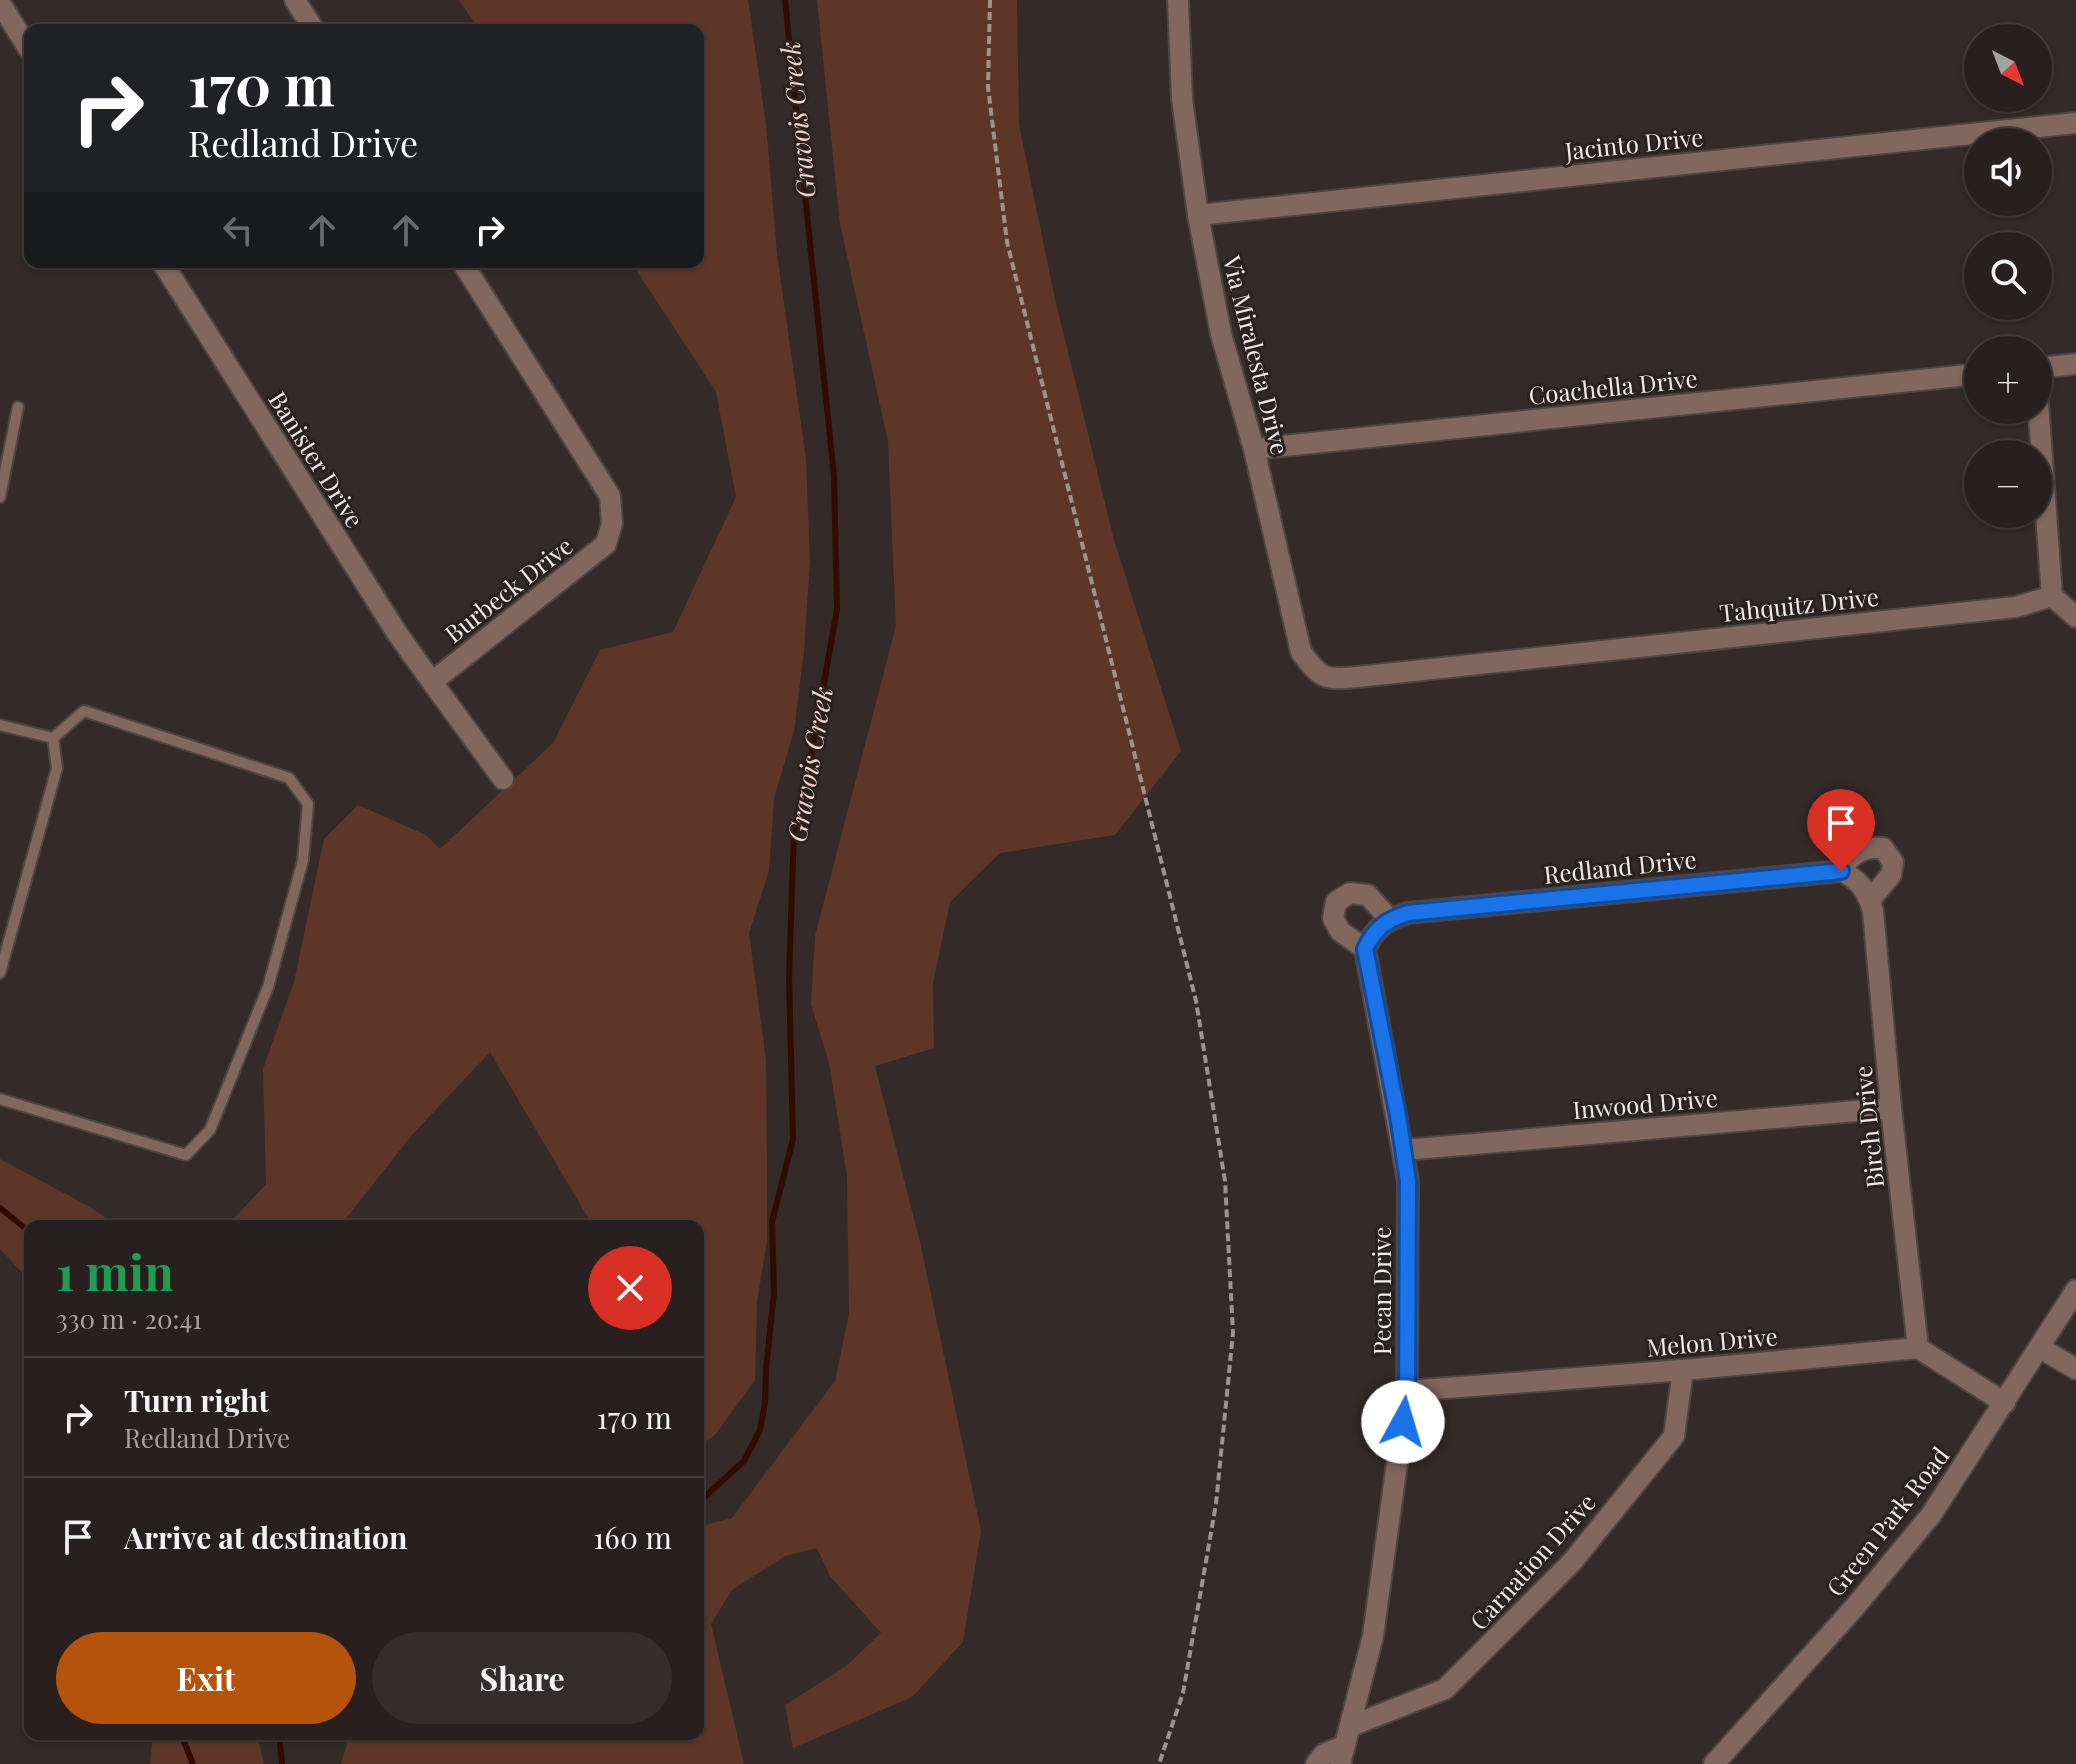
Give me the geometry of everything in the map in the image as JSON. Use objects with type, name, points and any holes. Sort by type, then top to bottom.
[{"type":"street","points":[[295,0],[310,24]]},
{"type":"street","name":"Via Miralesta Drive","points":[[1178,0],[1182,99],[1198,215],[1221,334],[1254,449],[1301,652],[1314,670],[1330,679],[1357,677]]},
{"type":"street","points":[[0,3],[24,41]]},
{"type":"street","name":"Jacinto Drive","points":[[1198,215],[2076,123]]},
{"type":"street","name":"Banister Drive","points":[[166,268],[397,633],[432,682]]},
{"type":"street","name":"Burbeck Drive","points":[[432,682],[590,559],[606,544],[612,523],[610,496],[466,268]]},
{"type":"street","points":[[2052,367],[2076,364]]},
{"type":"street","name":"Coachella Drive","points":[[1254,449],[1964,375]]},
{"type":"street","points":[[2040,424],[2052,596],[2076,617]]},
{"type":"street","name":"Tahquitz Drive","points":[[1357,677],[2016,607],[2052,596]]},
{"type":"street","points":[[432,682],[503,779]]},
{"type":"street","points":[[1848,874],[1849,858],[1868,847],[1883,848],[1893,862],[1891,875],[1870,900]]},
{"type":"street","name":"Birch Drive","points":[[1848,874],[1867,891],[1873,911],[1918,1348]]},
{"type":"street","name":"Redland Drive","points":[[1376,933],[1408,913],[1848,874]]},
{"type":"street","name":"Pecan Drive","points":[[1345,1745],[1373,1636],[1407,1391],[1408,1181],[1376,933]]},
{"type":"street","name":"Inwood Drive","points":[[1404,1150],[1891,1108]]},
{"type":"street","name":"Green Park Road","points":[[1714,1764],[1931,1515],[2076,1290]]},
{"type":"street","points":[[1918,1348],[2005,1403]]},
{"type":"street","name":"Melon Drive","points":[[1407,1391],[1918,1348]]},
{"type":"street","points":[[2040,1348],[2076,1369]]},
{"type":"street","name":"Carnation Drive","points":[[1345,1745],[1445,1689],[1572,1562],[1674,1436],[1683,1370]]},
{"type":"street","points":[[1316,1764],[1324,1754],[1345,1745]]},
{"type":"lane","points":[[0,497],[18,407]]},
{"type":"lane","points":[[0,1099],[186,1155],[210,1130],[268,987],[303,860],[308,804],[289,778],[84,711],[53,738]]},
{"type":"lane","points":[[0,725],[53,738]]},
{"type":"lane","points":[[0,973],[57,768],[53,738]]},
{"type":"path","points":[[990,0],[988,87],[1007,242],[1196,1001],[1225,1181],[1233,1333],[1216,1504],[1183,1693],[1159,1764]]},
{"type":"shaded area","points":[[459,0],[748,0],[766,124],[777,254],[806,459],[810,561],[794,731],[774,798],[769,871],[749,933],[766,1060],[767,1241],[757,1302],[755,1380],[715,1435],[704,1443],[704,1220],[589,1220],[490,1052],[412,1135],[345,1220],[233,1220],[266,1184],[263,1069],[294,982],[324,839],[358,805],[426,835],[440,849],[553,743],[600,650],[673,632],[736,497],[716,392],[635,268],[704,268],[704,24],[475,24]]},
{"type":"shaded area","points":[[817,0],[1017,0],[1019,125],[1055,299],[1114,540],[1181,751],[1115,835],[1000,853],[950,902],[933,983],[934,1048],[875,1066],[920,1242],[981,1531],[963,1642],[912,1697],[793,1748],[785,1705],[845,1667],[881,1633],[830,1576],[817,1548],[785,1556],[732,1590],[711,1624],[744,1764],[341,1764],[348,1740],[704,1740],[704,1525],[732,1518],[835,1381],[849,1314],[847,1176],[829,1063],[811,1004],[815,936],[896,626],[888,441],[840,224]]},
{"type":"shaded area","points":[[0,1159],[108,1220],[24,1220],[24,1275],[0,1249]]},
{"type":"shaded area","points":[[152,1740],[258,1740],[264,1764],[150,1764]]},
{"type":"waterway","name":"Gravois Creek","points":[[704,1498],[744,1461],[760,1430],[765,1403],[774,1292],[772,1222],[793,1139],[789,976],[794,831],[811,757],[837,609],[834,476],[785,0]]},
{"type":"waterway","points":[[0,1208],[24,1227]]},
{"type":"waterway","points":[[183,1740],[193,1764]]},
{"type":"waterway","name":"Gravois Creek","points":[[280,1740],[282,1764]]},
{"type":"route","points":[[1403,1422],[1407,1391],[1408,1181],[1365,949],[1374,931],[1389,919],[1408,913],[1841,871]]}]
